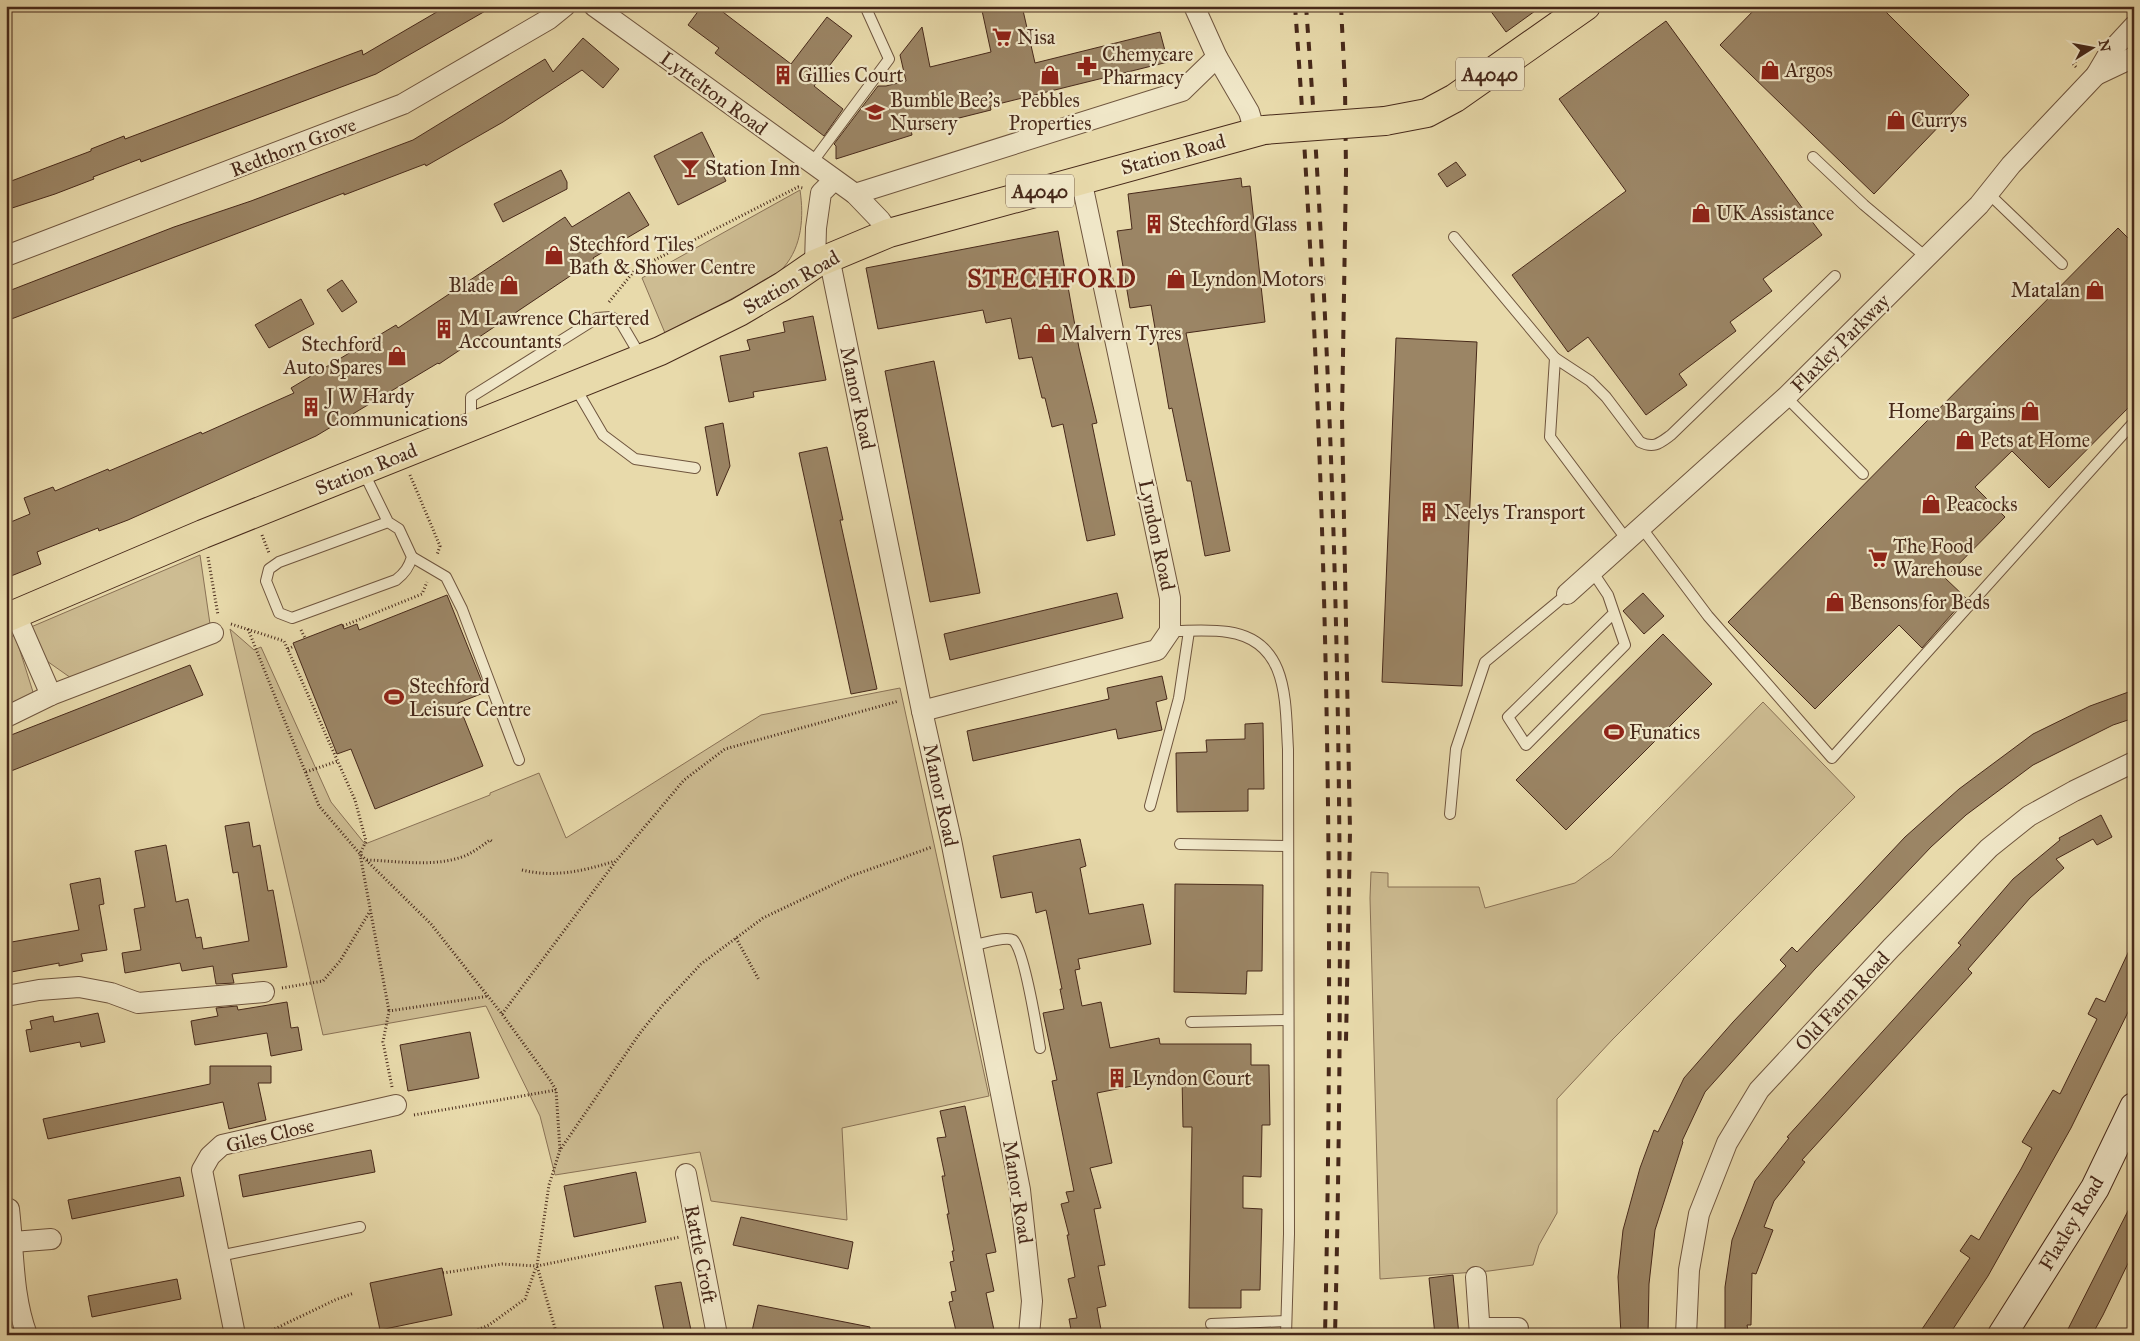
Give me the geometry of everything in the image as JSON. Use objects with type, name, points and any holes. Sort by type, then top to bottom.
[{"type":"main road","name":"Station Road","points":[[11,617],[204,534],[641,358],[739,312],[822,261],[890,232],[1260,131],[1385,121],[1428,113],[1455,98],[1586,6]]},
{"type":"street","name":"Redthorn Grove","points":[[6,256],[403,104],[549,19],[565,6]]},
{"type":"street","name":"Lyttelton Road","points":[[594,6],[811,164],[827,186],[855,194],[890,232]]},
{"type":"street","points":[[1194,6],[1218,57],[1260,131]]},
{"type":"street","name":"Flaxley Parkway","points":[[1567,594],[1786,397],[1979,205],[2011,165],[2096,75],[2109,53],[2134,26]]},
{"type":"street","points":[[855,194],[1182,91],[1218,57]]},
{"type":"street","name":"Flaxley Parkway","points":[[2096,75],[2134,57]]},
{"type":"street","name":"Lyndon Road","points":[[1081,180],[1170,598],[1180,631]]},
{"type":"street","points":[[822,261],[816,228],[827,186]]},
{"type":"street","name":"Manor Road","points":[[822,261],[951,840],[1020,1190],[1032,1301],[1029,1335]]},
{"type":"street","points":[[11,617],[51,695]]},
{"type":"street","points":[[6,717],[51,695],[219,626]]},
{"type":"street","points":[[921,703],[1157,650],[1180,631]]},
{"type":"street","name":"Old Farm Road","points":[[1686,1335],[1689,1270],[1699,1214],[1727,1143],[1759,1090],[1891,948],[1989,848],[2029,816],[2074,791],[2134,762]]},
{"type":"street","points":[[6,996],[39,990],[79,987],[111,993],[138,1003],[264,992]]},
{"type":"street","name":"Giles Close","points":[[235,1335],[202,1170],[210,1156],[222,1144],[396,1105]]},
{"type":"street","name":"Flaxley Road","points":[[2002,1335],[2094,1188],[2134,1107]]},
{"type":"street","name":"Rattle Croft","points":[[686,1174],[717,1335]]},
{"type":"street","points":[[9,1210],[15,1285],[22,1322],[27,1335]]},
{"type":"street","points":[[13,1242],[52,1239]]},
{"type":"street","points":[[1476,1277],[1480,1331],[1518,1328]]},
{"type":"lane","points":[[811,164],[889,59],[865,6]]},
{"type":"lane","points":[[1813,157],[1864,205],[1926,257]]},
{"type":"lane","points":[[1988,193],[2062,264]]},
{"type":"lane","points":[[1454,237],[1555,358],[1590,381],[1606,397],[1640,442],[1648,446],[1658,445],[1671,435],[1835,276]]},
{"type":"lane","points":[[470,428],[471,398],[597,318],[611,317],[621,323],[641,358]]},
{"type":"lane","points":[[1555,358],[1550,437],[1626,540]]},
{"type":"lane","points":[[574,386],[603,435],[635,459],[695,468]]},
{"type":"lane","points":[[1786,397],[1863,474]]},
{"type":"lane","points":[[1641,527],[1708,616],[1832,758],[2134,422]]},
{"type":"lane","points":[[362,470],[388,522],[398,529],[412,557],[446,577],[462,609],[519,760]]},
{"type":"lane","points":[[388,522],[279,562],[269,569],[266,581],[279,613],[292,618],[396,580],[404,573],[412,557]]},
{"type":"lane","points":[[1592,571],[1608,595],[1625,645],[1526,745],[1508,717],[1614,613]]},
{"type":"lane","points":[[1450,814],[1456,749],[1484,662],[1567,594]]},
{"type":"lane","points":[[1150,806],[1179,698],[1180,631],[1228,632],[1254,639],[1267,649],[1284,687],[1288,749],[1289,1234],[1286,1335]]},
{"type":"lane","points":[[1180,844],[1287,846]]},
{"type":"lane","points":[[972,946],[1006,938],[1016,944],[1023,962],[1040,1048]]},
{"type":"lane","points":[[1191,1022],[1288,1020]]},
{"type":"lane","points":[[219,1256],[360,1227]]},
{"type":"lane","points":[[1211,1324],[1286,1321]]},
{"type":"path","points":[[597,318],[635,270],[798,187],[827,186]]},
{"type":"path","points":[[204,534],[219,626],[231,624],[284,641],[355,800],[366,841],[360,854],[389,1011],[383,1042],[396,1105],[406,1116],[556,1090]]},
{"type":"path","points":[[248,629],[319,806],[360,854],[431,924],[489,996],[556,1090],[560,1150]]},
{"type":"path","points":[[300,629],[305,638]]},
{"type":"path","points":[[288,649],[294,646]]},
{"type":"path","points":[[502,1014],[616,861],[684,780],[725,750],[921,703]]},
{"type":"path","points":[[306,772],[338,761]]},
{"type":"path","points":[[366,860],[433,862],[467,855],[490,840],[493,842]]},
{"type":"path","points":[[465,1335],[489,1325],[525,1299],[537,1266],[549,1185],[560,1150],[640,1033],[661,1007],[702,964],[763,918],[851,876],[951,840]]},
{"type":"path","points":[[522,870],[551,874],[570,873],[616,861]]},
{"type":"path","points":[[264,992],[323,981],[340,961],[370,911]]},
{"type":"path","points":[[736,938],[759,980]]},
{"type":"path","points":[[389,1011],[489,996]]},
{"type":"path","points":[[443,1273],[470,1267],[502,1264],[537,1266],[698,1233]]},
{"type":"path","points":[[537,1266],[557,1335]]},
{"type":"path","points":[[262,1335],[335,1300],[354,1293]]},
{"type":"shaded area","points":[[800,190],[802,210],[798,241],[795,250],[784,267],[740,294],[665,333],[642,278]]},
{"type":"shaded area","points":[[200,555],[210,624],[71,678],[44,659],[31,627]]},
{"type":"shaded area","points":[[230,629],[254,650],[261,647],[331,802],[365,844],[490,795],[490,793],[539,773],[566,838],[761,715],[900,688],[989,1096],[842,1128],[847,1220],[711,1201],[700,1152],[555,1175],[540,1116],[486,1006],[323,1035]]},
{"type":"shaded area","points":[[15,635],[33,692],[22,703],[6,709],[6,639]]},
{"type":"shaded area","points":[[1763,702],[1855,797],[1613,1039],[1557,1099],[1557,1213],[1539,1245],[1533,1265],[1489,1271],[1380,1279],[1370,898],[1371,872],[1388,873],[1388,887],[1479,887],[1485,908],[1575,883],[1611,857]]},
{"type":"building","points":[[447,6],[494,6],[376,74],[141,162],[140,159],[55,194],[6,210],[6,183],[91,151],[91,149],[124,136],[125,139],[362,50],[363,55]]},
{"type":"building","name":"Gillies Court","points":[[702,6],[715,6],[791,64],[827,17],[852,36],[814,86],[843,109],[824,136],[715,53],[719,48],[688,25]]},
{"type":"building","points":[[981,6],[1022,6],[1035,63],[1160,32],[1168,62],[990,106],[991,110],[911,130],[912,135],[836,159],[836,146],[834,144],[878,86],[906,81],[900,55],[922,27],[930,67],[991,52]]},
{"type":"building","points":[[1487,6],[1542,6],[1506,32]]},
{"type":"building","points":[[1758,6],[1880,6],[1969,95],[1874,194],[1720,45]]},
{"type":"building","name":"UK Assistance","points":[[1666,21],[1822,235],[1763,279],[1772,291],[1730,322],[1736,331],[1679,374],[1687,385],[1646,415],[1588,337],[1568,352],[1512,275],[1626,191],[1559,99]]},
{"type":"building","points":[[583,38],[619,69],[603,88],[582,70],[503,122],[426,166],[425,164],[344,195],[344,193],[6,321],[6,292],[174,227],[251,201],[413,140],[545,59],[553,72]]},
{"type":"building","name":"Station Inn","points":[[702,132],[726,181],[678,205],[654,156]]},
{"type":"building","points":[[1456,162],[1466,175],[1447,187],[1438,174]]},
{"type":"building","points":[[561,170],[567,182],[567,189],[503,222],[494,204]]},
{"type":"building","points":[[1241,178],[1242,187],[1250,186],[1265,322],[1186,333],[1230,551],[1205,556],[1191,481],[1187,481],[1172,408],[1169,409],[1151,305],[1130,308],[1117,231],[1132,229],[1128,194]]},
{"type":"building","points":[[629,192],[649,225],[593,258],[594,260],[439,364],[316,436],[128,520],[99,531],[98,528],[37,552],[41,564],[6,578],[6,524],[30,514],[24,498],[53,487],[55,491],[108,469],[109,471],[201,432],[202,434],[294,393],[291,388],[396,325],[398,328],[565,217],[572,227]]},
{"type":"building","points":[[2118,228],[2134,244],[2134,402],[2049,488],[2012,451],[1975,487],[2005,517],[1945,578],[1966,598],[1922,648],[1899,625],[1815,709],[1728,622]]},
{"type":"building","points":[[1058,231],[1079,348],[1097,423],[1092,424],[1115,535],[1087,541],[1063,424],[1052,427],[1045,398],[1042,398],[1032,357],[1019,359],[1011,318],[986,323],[983,310],[878,329],[866,268]]},
{"type":"building","points":[[342,280],[357,302],[342,312],[327,290]]},
{"type":"building","points":[[301,299],[314,324],[269,348],[255,325]]},
{"type":"building","points":[[813,316],[826,380],[753,392],[754,397],[729,402],[720,356],[750,350],[747,340],[785,332],[783,322]]},
{"type":"building","name":"Neelys Transport","points":[[1396,338],[1477,342],[1462,686],[1382,682]]},
{"type":"building","points":[[934,361],[980,593],[930,602],[885,371]]},
{"type":"building","points":[[723,423],[730,466],[717,496],[705,427]]},
{"type":"building","points":[[827,447],[843,520],[840,520],[877,689],[851,694],[799,453]]},
{"type":"building","points":[[1117,593],[1123,618],[950,660],[944,634]]},
{"type":"building","points":[[1643,593],[1664,616],[1644,634],[1623,611]]},
{"type":"building","name":"Stechford Leisure Centre","points":[[447,595],[486,692],[458,703],[483,766],[375,809],[351,749],[337,754],[293,643],[342,624],[344,629],[357,624],[359,630]]},
{"type":"building","name":"Funatics","points":[[1663,634],[1712,684],[1566,830],[1516,780]]},
{"type":"building","points":[[190,665],[203,695],[6,773],[6,737]]},
{"type":"building","points":[[1162,676],[1167,699],[1156,702],[1162,730],[1118,739],[1116,729],[973,761],[967,731],[1109,699],[1107,688]]},
{"type":"building","points":[[2134,690],[2134,718],[2113,725],[2033,765],[1966,815],[1931,847],[1815,969],[1705,1092],[1682,1141],[1655,1230],[1649,1284],[1648,1335],[1621,1335],[1618,1277],[1623,1230],[1640,1168],[1654,1130],[1658,1132],[1684,1078],[1786,966],[1780,960],[1792,947],[1797,952],[1905,837],[1959,789],[2033,734],[2090,706]]},
{"type":"building","points":[[1263,723],[1264,789],[1248,789],[1248,811],[1177,812],[1176,753],[1207,752],[1206,740],[1245,739],[1245,724]]},
{"type":"building","points":[[2101,815],[2112,837],[2097,845],[2093,839],[2056,859],[2064,868],[2030,898],[1968,969],[1972,973],[1802,1160],[1805,1162],[1774,1201],[1764,1227],[1773,1230],[1756,1274],[1752,1273],[1751,1325],[1747,1325],[1749,1335],[1725,1335],[1725,1287],[1732,1240],[1755,1181],[1789,1138],[1787,1137],[1961,945],[1958,943],[2013,879],[2060,840],[2059,838]]},
{"type":"building","points":[[249,822],[253,847],[260,845],[268,891],[273,890],[287,967],[232,974],[234,983],[216,984],[213,966],[182,971],[180,963],[125,973],[122,953],[141,950],[134,909],[145,907],[135,851],[166,845],[176,902],[188,899],[196,938],[201,937],[203,949],[249,941],[238,872],[233,873],[225,826]]},
{"type":"building","points":[[1080,839],[1086,866],[1080,868],[1089,914],[1143,904],[1151,944],[1078,959],[1080,969],[1075,970],[1082,1006],[1101,1002],[1110,1048],[1159,1038],[1160,1044],[1251,1044],[1251,1065],[1269,1065],[1270,1125],[1262,1125],[1261,1177],[1243,1176],[1243,1208],[1262,1209],[1260,1290],[1241,1290],[1241,1308],[1189,1308],[1192,1127],[1183,1127],[1182,1076],[1097,1093],[1112,1163],[1090,1168],[1101,1208],[1094,1209],[1105,1265],[1098,1266],[1106,1306],[1097,1308],[1102,1335],[1072,1335],[1069,1319],[1077,1318],[1068,1279],[1075,1277],[1067,1235],[1069,1235],[1061,1204],[1069,1202],[1066,1192],[1074,1191],[1052,1081],[1057,1080],[1043,1013],[1064,1009],[1060,989],[1062,989],[1046,910],[1036,913],[1032,892],[1001,898],[993,856]]},
{"type":"building","points":[[100,878],[104,904],[99,905],[107,950],[81,954],[83,961],[59,966],[59,963],[6,973],[6,943],[79,930],[70,884]]},
{"type":"building","points":[[1175,884],[1263,885],[1262,971],[1247,971],[1246,994],[1174,992]]},
{"type":"building","points":[[2134,940],[2134,1000],[2071,1128],[1988,1276],[1949,1335],[1918,1335],[1970,1258],[1960,1251],[1971,1235],[1979,1240],[2021,1169],[2032,1148],[2022,1142],[2053,1090],[2060,1094],[2097,1019],[2088,1014],[2096,998],[2105,1002]]},
{"type":"building","points":[[287,1002],[291,1028],[298,1027],[302,1050],[271,1056],[267,1033],[195,1045],[191,1021],[218,1016],[216,1008],[237,1006],[238,1010]]},
{"type":"building","points":[[98,1013],[105,1042],[81,1047],[80,1042],[30,1052],[26,1030],[32,1029],[30,1021],[53,1016],[54,1022]]},
{"type":"building","points":[[470,1032],[479,1078],[408,1091],[400,1045]]},
{"type":"building","points":[[210,1066],[271,1066],[271,1083],[258,1083],[266,1120],[229,1129],[223,1102],[48,1139],[43,1119],[210,1084]]},
{"type":"building","points":[[965,1106],[996,1252],[986,1254],[994,1291],[986,1293],[994,1330],[976,1335],[957,1335],[949,1302],[953,1301],[951,1292],[956,1291],[950,1262],[954,1261],[952,1251],[954,1251],[942,1176],[945,1176],[937,1138],[946,1137],[940,1111]]},
{"type":"building","points":[[371,1150],[375,1172],[243,1197],[239,1175]]},
{"type":"building","points":[[636,1172],[646,1222],[574,1237],[564,1186]]},
{"type":"building","points":[[180,1177],[184,1196],[72,1219],[68,1200]]},
{"type":"building","points":[[2134,1199],[2134,1251],[2103,1315],[2092,1335],[2065,1335]]},
{"type":"building","points":[[741,1217],[853,1242],[848,1269],[733,1245]]},
{"type":"building","points":[[442,1268],[452,1315],[380,1330],[370,1283]]},
{"type":"building","points":[[1453,1275],[1459,1335],[1435,1335],[1429,1278]]},
{"type":"building","points":[[177,1279],[181,1299],[92,1317],[88,1296]]},
{"type":"building","points":[[681,1282],[692,1335],[665,1335],[655,1286]]},
{"type":"building","points":[[758,1305],[870,1327],[869,1335],[767,1335],[752,1331]]},
{"type":"railway","points":[[1295,6],[1315,338],[1326,670],[1329,1003],[1325,1335]]},
{"type":"railway","points":[[1306,6],[1326,338],[1337,670],[1340,1003],[1335,1335]]},
{"type":"railway","points":[[1341,6],[1345,86],[1346,171],[1342,417],[1350,831],[1346,1041]]},
{"type":"place","name":"Nisa","points":[[1002,37]]},
{"type":"place","name":"Chemycare Pharmacy","points":[[1087,66]]},
{"type":"place","name":"Argos","points":[[1770,70]]},
{"type":"place","name":"Gillies Court","points":[[783,75]]},
{"type":"place","name":"Pebbles Properties","points":[[1050,75]]},
{"type":"place","name":"Bumble Bee's Nursery","points":[[875,112]]},
{"type":"place","name":"Currys","points":[[1896,120]]},
{"type":"place","name":"Station Inn","points":[[690,168]]},
{"type":"place","name":"UK Assistance","points":[[1701,213]]},
{"type":"place","name":"Stechford Glass","points":[[1154,224]]},
{"type":"place","name":"Stechford Tiles Bath & Shower Centre","points":[[554,255]]},
{"type":"place","name":"Lyndon Motors","points":[[1176,279]]},
{"type":"place","name":"Blade","points":[[509,285]]},
{"type":"place","name":"Matalan","points":[[2095,290]]},
{"type":"place","name":"M Lawrence Chartered Accountants","points":[[444,329]]},
{"type":"place","name":"Malvern Tyres","points":[[1046,333]]},
{"type":"place","name":"Stechford Auto Spares","points":[[397,356]]},
{"type":"place","name":"J W Hardy Communications","points":[[311,407]]},
{"type":"place","name":"Home Bargains","points":[[2030,411]]},
{"type":"place","name":"Pets at Home","points":[[1965,440]]},
{"type":"place","name":"Peacocks","points":[[1931,504]]},
{"type":"place","name":"Neelys Transport","points":[[1429,512]]},
{"type":"place","name":"The Food Warehouse","points":[[1878,558]]},
{"type":"place","name":"Bensons for Beds","points":[[1835,602]]},
{"type":"place","name":"Stechford Leisure Centre","points":[[394,697]]},
{"type":"place","name":"Funatics","points":[[1614,732]]},
{"type":"place","name":"Lyndon Court","points":[[1117,1078]]},
{"type":"district","name":"STECHFORD","points":[[1052,278]]}]
